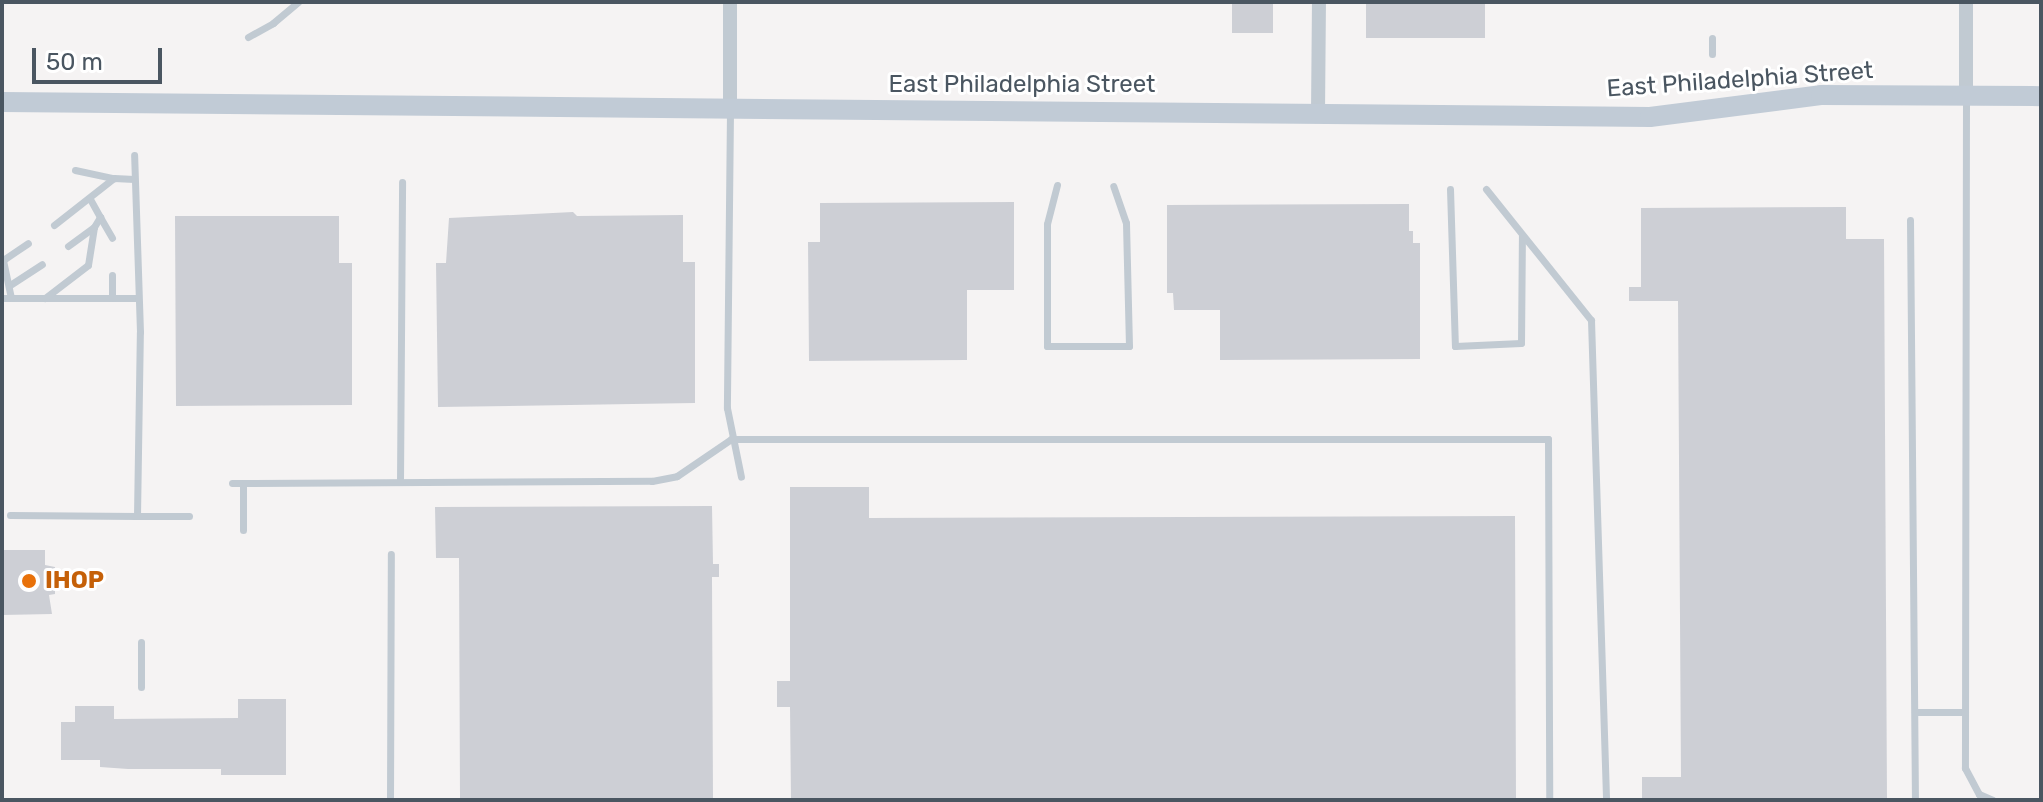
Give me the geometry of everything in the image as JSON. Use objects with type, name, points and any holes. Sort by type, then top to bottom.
[{"type":"street","points":[[730,2],[730,109]]},
{"type":"street","points":[[1318,113],[1319,2]]},
{"type":"street","points":[[1966,2],[1966,95]]},
{"type":"street","name":"East Philadelphia Street","points":[[2,102],[1650,117],[1792,97],[2041,96]]},
{"type":"lane","points":[[248,37],[273,23],[298,2]]},
{"type":"lane","points":[[1712,38],[1712,54]]},
{"type":"lane","points":[[1966,95],[1965,768],[1979,794],[1993,800]]},
{"type":"lane","points":[[730,109],[727,408],[741,477]]},
{"type":"lane","points":[[134,155],[138,298],[137,516]]},
{"type":"lane","points":[[75,170],[134,179]]},
{"type":"lane","points":[[54,225],[114,178]]},
{"type":"lane","points":[[400,482],[402,182]]},
{"type":"lane","points":[[1057,185],[1047,224],[1047,346],[1129,346],[1126,223],[1113,186]]},
{"type":"lane","points":[[1450,189],[1455,346],[1521,343],[1522,235]]},
{"type":"lane","points":[[1486,189],[1591,320],[1606,800]]},
{"type":"lane","points":[[90,199],[112,238]]},
{"type":"lane","points":[[45,298],[88,265],[94,227],[100,217]]},
{"type":"lane","points":[[1910,220],[1915,800]]},
{"type":"lane","points":[[68,246],[94,227]]},
{"type":"lane","points":[[28,243],[3,258],[10,285],[6,298],[138,298]]},
{"type":"lane","points":[[10,285],[42,264]]},
{"type":"lane","points":[[112,275],[112,298]]},
{"type":"lane","points":[[232,483],[652,481],[677,476],[731,439],[1548,439],[1549,800]]},
{"type":"lane","points":[[243,483],[243,530]]},
{"type":"lane","points":[[10,515],[189,516]]},
{"type":"lane","points":[[390,800],[391,554]]},
{"type":"lane","points":[[141,642],[141,687]]},
{"type":"lane","points":[[1915,712],[1965,712]]},
{"type":"building","points":[[1232,2],[1273,2],[1273,33],[1232,33]]},
{"type":"building","points":[[1366,2],[1485,2],[1485,38],[1366,38]]},
{"type":"building","points":[[1014,202],[1014,290],[967,290],[967,360],[809,361],[808,242],[820,242],[820,203]]},
{"type":"building","points":[[1409,204],[1409,231],[1413,231],[1413,243],[1420,243],[1420,359],[1220,360],[1220,310],[1174,310],[1173,293],[1167,293],[1167,205]]},
{"type":"building","points":[[1846,207],[1846,239],[1884,239],[1887,800],[1642,800],[1642,777],[1681,777],[1678,301],[1629,301],[1629,287],[1641,287],[1641,208]]},
{"type":"building","points":[[573,212],[577,216],[683,215],[683,262],[695,262],[695,403],[438,407],[436,263],[446,263],[449,218]]},
{"type":"building","points":[[175,216],[339,216],[339,263],[352,263],[352,405],[176,406]]},
{"type":"building","points":[[790,487],[869,487],[869,518],[1515,516],[1516,800],[791,800],[790,707],[777,707],[777,681],[790,681]]},
{"type":"building","points":[[712,506],[713,564],[719,564],[719,577],[712,577],[713,800],[460,800],[459,558],[436,558],[435,507]]},
{"type":"building","name":"IHOP","points":[[2,550],[45,550],[45,565],[55,567],[55,594],[49,595],[52,614],[2,615]]},
{"type":"building","points":[[238,699],[286,699],[286,775],[221,775],[221,769],[128,769],[100,767],[100,760],[61,760],[61,722],[75,722],[75,706],[114,706],[114,719],[238,718]]},
{"type":"place","name":"IHOP","points":[[29,581]]}]
